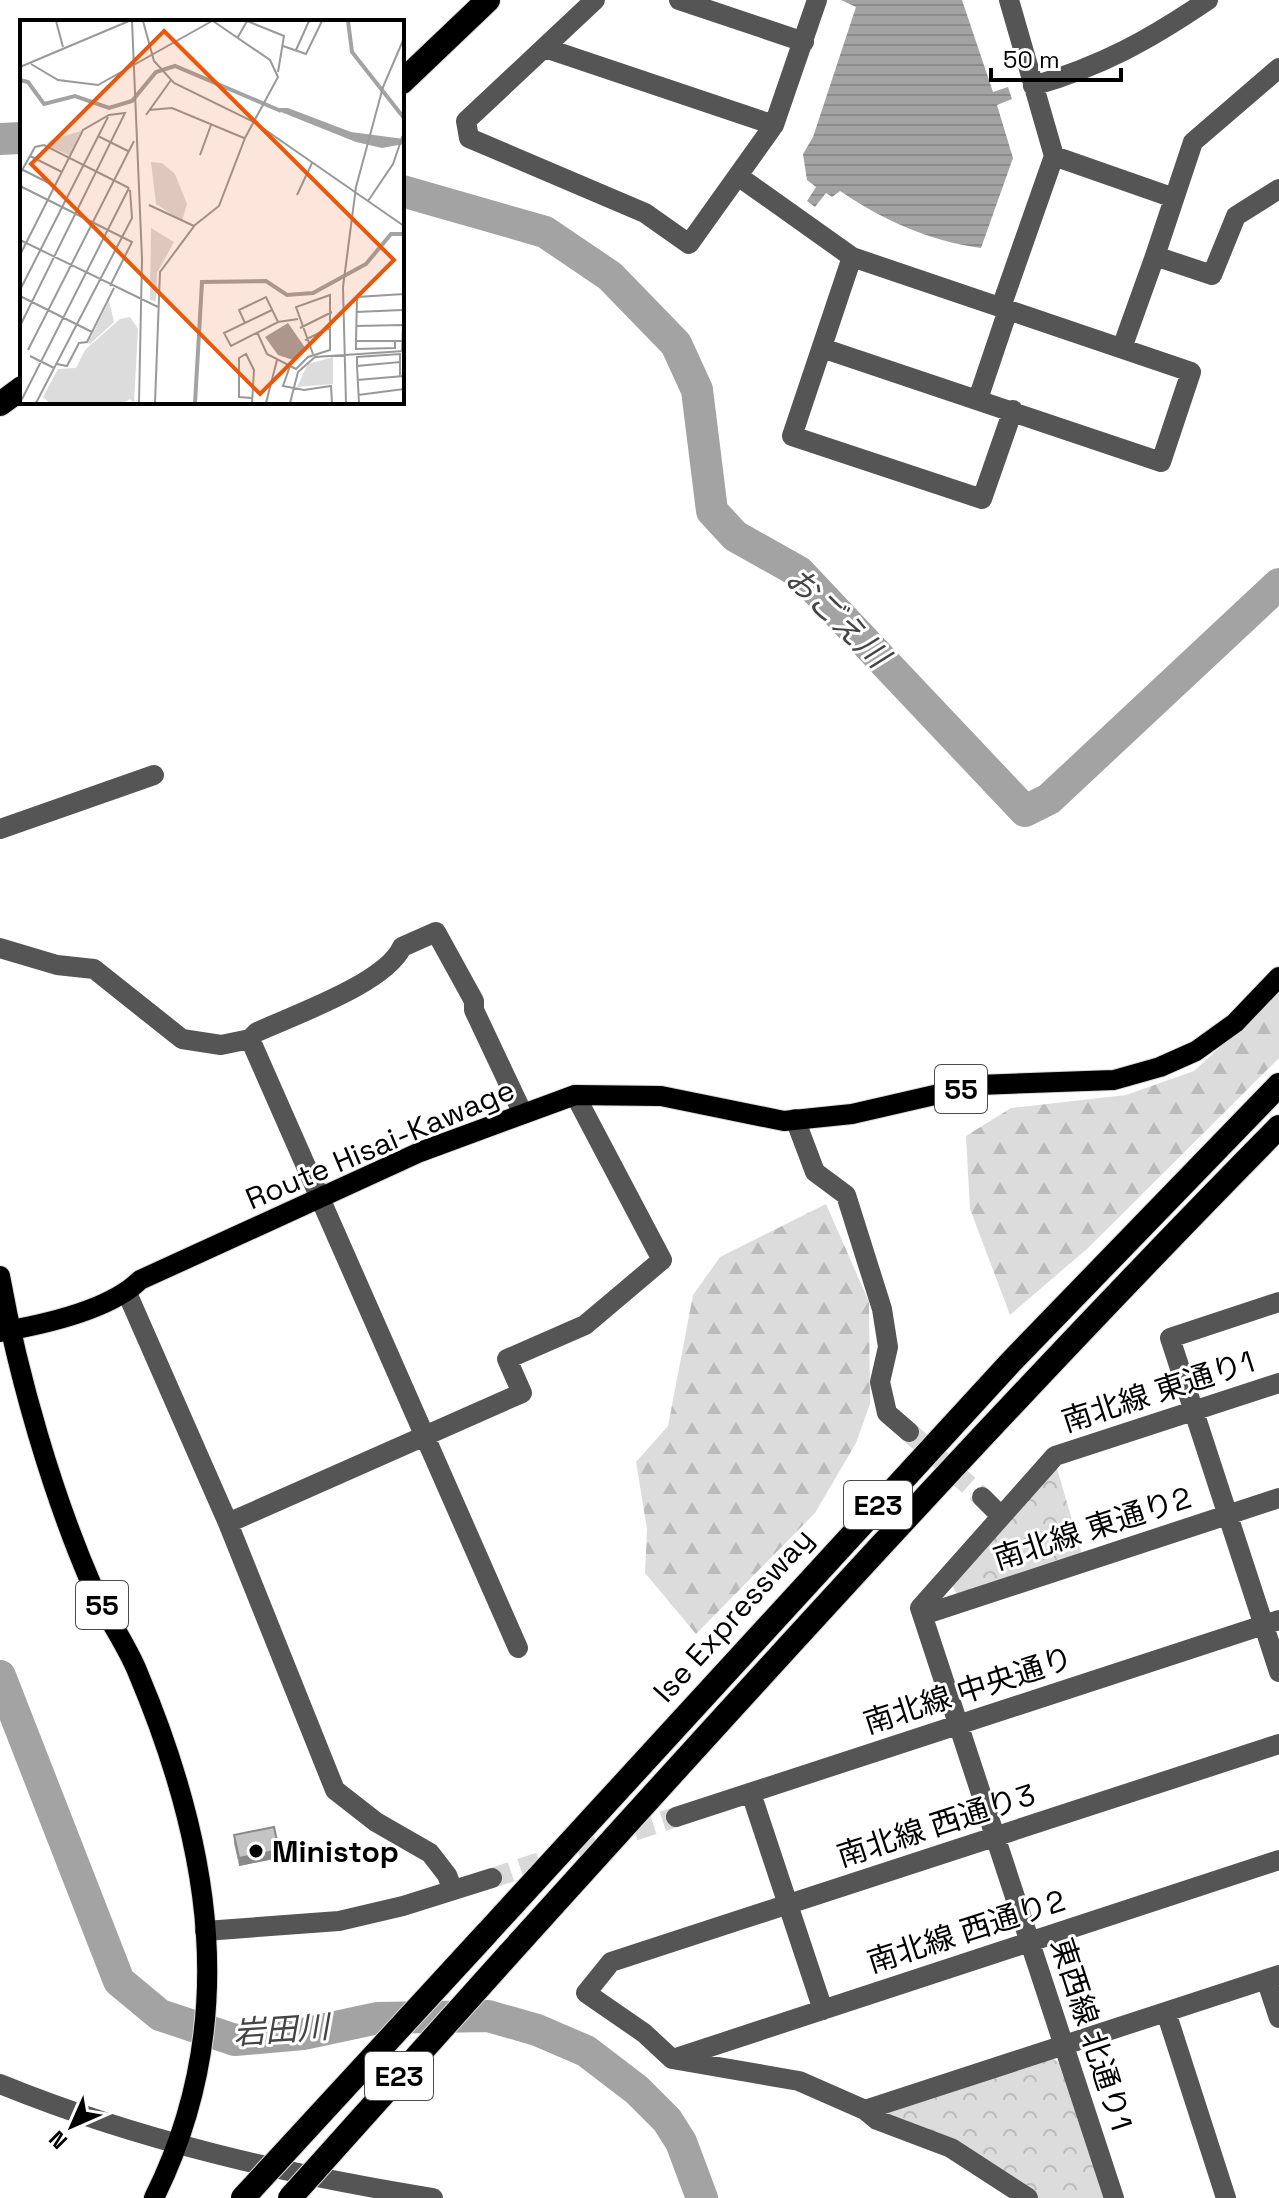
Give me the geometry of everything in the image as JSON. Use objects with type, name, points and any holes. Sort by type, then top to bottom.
[{"type":"highway","points":[[404,80],[488,0]]},
{"type":"highway","points":[[0,404],[20,389]]},
{"type":"highway","name":"Ise Expressway","points":[[243,2198],[967,1409],[1279,1085]]},
{"type":"highway","name":"Ise Expressway","points":[[290,2198],[903,1521],[1279,1127]]},
{"type":"main road","name":"Route Hisai-Kawage","points":[[5,1331],[29,1329],[127,1293],[140,1280],[322,1200],[420,1152],[575,1095],[661,1096],[784,1121],[852,1114],[978,1085],[1114,1080],[1196,1051],[1235,1023],[1279,977]]},
{"type":"main road","name":"55","points":[[0,1276],[5,1331],[60,1501],[93,1589],[138,1671],[177,1782],[199,1862],[209,1961],[202,2054],[192,2103],[154,2198]]},
{"type":"street","points":[[595,0],[466,121],[469,138],[645,213],[689,244],[774,125],[817,0]]},
{"type":"street","points":[[679,0],[804,42]]},
{"type":"street","points":[[978,399],[1054,156],[1009,0]]},
{"type":"street","points":[[1033,86],[1110,60],[1143,43],[1208,0]]},
{"type":"street","points":[[545,48],[774,125]]},
{"type":"street","points":[[1122,348],[1193,142],[1279,68]]},
{"type":"street","points":[[1054,156],[1174,198]]},
{"type":"street","points":[[738,176],[852,257],[1191,372],[1161,462],[822,348]]},
{"type":"street","points":[[1155,256],[1212,275],[1236,216],[1279,189]]},
{"type":"street","points":[[852,257],[792,436],[982,499],[1013,410]]},
{"type":"street","points":[[0,829],[154,775]]},
{"type":"street","points":[[0,948],[57,965],[94,969],[182,1039],[221,1045],[250,1039],[257,1032],[363,981],[395,962],[402,947],[436,932],[474,1001],[474,1010],[523,1114]]},
{"type":"street","points":[[250,1039],[518,1648]]},
{"type":"street","points":[[228,1523],[522,1393],[507,1359],[585,1325],[662,1260],[575,1095]]},
{"type":"street","points":[[795,1119],[815,1172],[846,1195],[882,1309],[888,1347],[880,1382],[887,1413],[909,1432]]},
{"type":"street","points":[[127,1293],[228,1523],[335,1790],[376,1822],[430,1853],[441,1865],[453,1890]]},
{"type":"street","points":[[1279,1302],[1170,1338],[1227,1515],[1271,1623],[1279,1672]]},
{"type":"street","name":"南北線 東通り1","points":[[1001,1516],[1055,1456],[1279,1383]]},
{"type":"street","points":[[923,1615],[920,1608],[1001,1516],[982,1497]]},
{"type":"street","name":"南北線 東通り2","points":[[923,1615],[1279,1498]]},
{"type":"street","name":"東西線 北通り1","points":[[923,1615],[1114,2198]]},
{"type":"street","name":"南北線 中央通り","points":[[676,1817],[1271,1623]]},
{"type":"street","name":"南北線 西通り3","points":[[672,2059],[644,2033],[586,1993],[611,1962],[1279,1744]]},
{"type":"street","points":[[751,1793],[823,2010]]},
{"type":"street","name":"南北線 西通り2","points":[[672,2059],[1279,1860]]},
{"type":"street","points":[[205,1931],[339,1921],[492,1878]]},
{"type":"street","points":[[865,2110],[1272,1977],[1279,2018]]},
{"type":"street","points":[[1166,2012],[1226,2198]]},
{"type":"street","points":[[672,2059],[799,2081],[865,2110],[877,2120],[951,2148],[1028,2198]]},
{"type":"street","points":[[0,2084],[68,2112],[179,2136],[334,2182],[433,2198]]},
{"type":"green space","points":[[1279,993],[1279,1058],[1088,1248],[1010,1315],[970,1209],[966,1136],[1011,1108],[1126,1095],[1194,1071]]},
{"type":"green space","points":[[826,1204],[869,1302],[870,1404],[856,1443],[815,1513],[696,1634],[645,1573],[647,1529],[636,1462],[668,1426],[693,1295],[720,1257]]},
{"type":"green space","points":[[1056,1465],[1082,1554],[958,1595],[951,1584]]},
{"type":"green space","points":[[1051,2058],[1061,2064],[1106,2198],[1033,2198],[879,2115]]},
{"type":"shaded area","points":[[841,0],[962,0],[993,92],[1008,87],[1012,99],[997,105],[1013,158],[981,248],[907,228],[840,191],[832,197],[826,193],[815,207],[807,201],[816,187],[807,180],[803,154],[813,137],[856,7]]},
{"type":"building","name":"Ministop","points":[[274,1827],[279,1850],[239,1858],[234,1835]]},
{"type":"waterway","name":"おごえ川","points":[[0,139],[20,138]]},
{"type":"waterway","name":"おごえ川","points":[[404,192],[545,232],[610,276],[676,344],[697,390],[712,511],[735,536],[799,572],[1025,811],[1049,799],[1279,584]]},
{"type":"waterway","name":"岩田川","points":[[0,1676],[119,1981],[160,2015],[235,2040],[303,2034],[378,2018],[488,2016],[537,2030],[586,2051],[637,2090],[667,2120],[681,2142],[702,2198]]},
{"type":"tunnel","points":[[909,1432],[982,1497]]},
{"type":"tunnel","points":[[492,1878],[676,1817]]},
{"type":"place","name":"Ministop","points":[[256,1851]]}]
